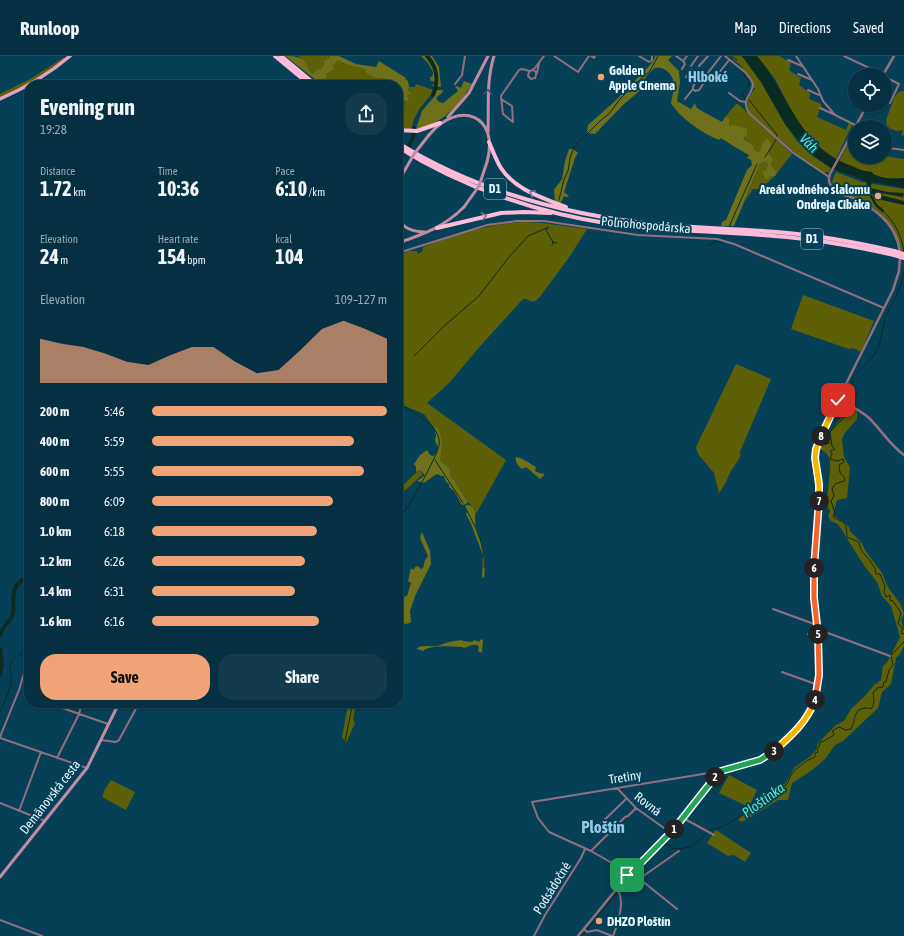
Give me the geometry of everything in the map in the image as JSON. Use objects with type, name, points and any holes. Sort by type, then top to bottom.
[{"type":"highway","points":[[275,56],[304,80]]},
{"type":"highway","points":[[281,56],[311,80]]},
{"type":"highway","points":[[403,131],[417,131],[440,123]]},
{"type":"highway","points":[[489,142],[501,169],[515,183],[525,190],[545,199],[585,214]]},
{"type":"highway","name":"D1","points":[[403,149],[456,173],[524,199],[585,214],[662,225],[728,231]]},
{"type":"highway","name":"D1","points":[[410,152],[454,177],[490,192],[560,214],[611,224],[817,236],[851,241],[894,253],[904,254]]},
{"type":"highway","points":[[438,228],[501,213],[524,212],[560,214]]},
{"type":"highway","name":"D1","points":[[894,253],[904,258]]},
{"type":"main road","points":[[36,80],[70,56]]},
{"type":"main road","points":[[446,119],[469,92],[488,56]]},
{"type":"main road","points":[[403,241],[445,224],[464,207],[478,186],[487,162],[489,142],[488,90],[494,56]]},
{"type":"main road","points":[[0,99],[24,86]]},
{"type":"main road","points":[[403,175],[414,154],[429,135],[446,119],[458,115],[472,116],[482,124],[488,134]]},
{"type":"main road","points":[[403,225],[410,230],[418,232],[428,231]]},
{"type":"main road","name":"Demänovská cesta","points":[[0,877],[87,768],[116,708]]},
{"type":"street","points":[[455,84],[462,76],[465,56]]},
{"type":"street","points":[[554,56],[578,72],[590,56],[594,58],[595,56]]},
{"type":"street","points":[[639,56],[649,62],[652,59],[652,56]]},
{"type":"street","points":[[676,56],[685,64],[682,69]]},
{"type":"street","points":[[683,61],[687,56]]},
{"type":"street","points":[[691,66],[698,56]]},
{"type":"street","points":[[700,66],[708,56]]},
{"type":"street","points":[[693,89],[695,91],[699,90],[706,80],[704,78],[721,56]]},
{"type":"street","points":[[796,56],[812,80],[822,102],[835,115]]},
{"type":"street","points":[[844,56],[869,68]]},
{"type":"street","points":[[888,68],[894,56]]},
{"type":"street","points":[[539,62],[535,78],[531,79],[528,76],[530,72],[542,57]]},
{"type":"street","points":[[726,57],[746,73],[753,83],[752,90],[745,102],[749,113],[792,152],[829,177]]},
{"type":"street","points":[[721,83],[715,78],[729,60]]},
{"type":"street","points":[[788,60],[803,67]]},
{"type":"street","points":[[501,99],[512,106],[513,122],[503,115],[501,99],[501,96],[518,71],[523,69],[536,74]]},
{"type":"street","points":[[686,77],[692,70],[704,78]]},
{"type":"street","points":[[798,74],[812,80]]},
{"type":"street","points":[[685,99],[693,89],[699,75]]},
{"type":"street","points":[[690,83],[694,78],[697,78]]},
{"type":"street","points":[[892,80],[899,84],[892,99]]},
{"type":"street","points":[[808,90],[820,95]]},
{"type":"street","points":[[729,93],[740,101],[745,102]]},
{"type":"street","points":[[820,108],[848,122]]},
{"type":"street","points":[[586,932],[629,877],[671,833],[716,776],[721,771],[739,767],[764,758],[789,738],[809,714],[816,695],[818,685],[818,638],[814,580],[819,489],[815,456],[821,435],[895,286],[899,271],[900,250],[896,237],[888,223],[882,216],[866,205],[834,189],[830,183],[829,177],[831,172],[848,139]]},
{"type":"street","points":[[892,148],[904,150]]},
{"type":"street","name":"Poľnohospodárska","points":[[403,251],[487,225],[517,221],[544,221],[638,235],[717,239],[734,244],[884,308]]},
{"type":"street","points":[[838,400],[854,407],[869,418],[889,442],[904,455]]},
{"type":"street","points":[[773,608],[817,625]]},
{"type":"street","points":[[817,629],[890,656]]},
{"type":"street","points":[[808,634],[818,638]]},
{"type":"street","points":[[782,672],[818,685]]},
{"type":"street","points":[[24,675],[0,737],[87,768]]},
{"type":"street","points":[[62,708],[108,724]]},
{"type":"street","points":[[57,758],[81,708]]},
{"type":"street","points":[[101,740],[118,741],[136,708]]},
{"type":"street","points":[[20,811],[40,752]]},
{"type":"street","name":"Tretiny","points":[[585,849],[549,832],[538,818],[532,802],[721,771]]},
{"type":"street","name":"Rovná","points":[[617,788],[636,808],[671,833]]},
{"type":"street","points":[[592,832],[626,799]]},
{"type":"street","points":[[0,803],[45,821]]},
{"type":"street","points":[[591,851],[636,808]]},
{"type":"street","points":[[683,818],[714,835]]},
{"type":"street","points":[[585,849],[612,863],[629,877],[642,881],[677,909]]},
{"type":"street","name":"Podsádočné","points":[[534,936],[585,849]]},
{"type":"street","points":[[638,880],[679,851]]},
{"type":"street","points":[[578,936],[586,932],[597,930],[612,936],[616,930],[621,911],[618,891],[629,877]]},
{"type":"street","points":[[0,920],[42,936]]},
{"type":"shaded area","points":[[285,56],[294,56],[302,59],[306,63],[309,71],[313,74],[317,69],[320,70],[324,65],[324,61],[330,58],[330,56],[339,56],[356,64],[376,67],[379,61],[406,78],[405,79],[408,81],[409,87],[408,90],[411,94],[408,94],[407,96],[409,99],[408,101],[405,100],[403,109],[403,80],[386,80],[383,78],[376,78],[366,73],[366,70],[338,60],[333,66],[333,70],[326,74],[326,78],[316,80]]},
{"type":"shaded area","points":[[298,56],[331,56],[320,70],[313,74],[309,71],[306,63]]},
{"type":"shaded area","points":[[421,56],[432,56],[439,67],[441,87],[432,86],[435,82],[431,81],[430,78],[433,75],[433,72],[428,63]]},
{"type":"shaded area","points":[[655,56],[672,56],[668,60],[679,71],[680,83],[677,101],[691,109],[695,103],[696,107],[700,110],[722,122],[726,116],[729,120],[729,126],[735,125],[747,129],[747,135],[743,138],[753,145],[754,150],[758,152],[761,150],[766,139],[768,139],[771,144],[769,154],[773,158],[771,165],[777,173],[775,176],[771,176],[766,180],[762,172],[766,170],[768,165],[766,161],[760,164],[734,226],[721,226],[722,222],[726,220],[747,170],[752,165],[751,160],[747,158],[749,155],[721,138],[719,140],[706,133],[692,124],[675,109],[671,103],[674,81],[668,72],[662,68],[655,68],[645,78],[642,89],[624,104],[595,134],[587,133],[588,125],[614,102],[650,65]]},
{"type":"shaded area","points":[[730,56],[742,56],[761,82],[785,124],[797,141],[814,157],[831,168],[829,172],[824,173],[793,152],[750,113],[748,103],[755,88],[752,88],[750,79],[741,69],[742,67]]},
{"type":"shaded area","points":[[757,56],[779,56],[791,63],[789,70],[801,78],[799,85],[810,93],[809,99],[821,104],[817,117],[846,130],[848,125],[848,134],[836,159],[817,146],[808,136],[794,116],[775,79]]},
{"type":"shaded area","points":[[65,58],[34,80],[28,80]]},
{"type":"shaded area","points":[[338,59],[344,64],[363,68],[376,78],[383,78],[386,80],[321,80],[326,74],[333,70],[333,66]]},
{"type":"shaded area","points":[[464,81],[472,84],[455,107],[441,119],[425,127],[416,129],[422,111],[433,98],[437,90],[443,90],[442,93],[436,98],[439,102],[443,103],[458,91],[455,86],[461,88]]},
{"type":"shaded area","points":[[24,82],[24,85],[0,97],[0,94]]},
{"type":"shaded area","points":[[416,84],[434,90],[420,108],[414,119],[411,130],[403,129],[403,109],[409,87],[415,87]]},
{"type":"shaded area","points":[[904,91],[903,136],[901,135],[903,130],[897,131],[892,129],[892,120],[886,120],[889,112],[892,112],[892,104],[895,96],[899,92]]},
{"type":"shaded area","points":[[736,104],[738,104],[792,154],[777,173],[771,165],[773,158],[769,154],[771,148],[758,152],[753,150],[753,145],[729,126],[726,116]]},
{"type":"shaded area","points":[[847,145],[848,164],[892,164],[892,157],[904,159],[904,178],[884,178],[873,174],[872,172],[855,168],[839,161]]},
{"type":"shaded area","points":[[569,149],[573,149],[578,153],[564,192],[569,196],[564,196],[560,204],[555,202],[554,190],[562,179]]},
{"type":"shaded area","points":[[766,161],[768,165],[766,170],[766,180],[771,176],[775,176],[760,189],[753,189],[745,201],[760,164]]},
{"type":"shaded area","name":"Areál vodného slalomu Ondreja Cibáka","points":[[836,172],[862,182],[904,189],[904,251],[901,250],[892,227],[877,211],[859,199],[837,189],[832,182]]},
{"type":"shaded area","points":[[542,223],[587,229],[570,256],[539,298],[534,301],[523,299],[449,383],[427,403],[506,460],[476,514],[474,508],[468,502],[451,477],[450,469],[439,459],[440,436],[424,414],[403,405],[403,253],[409,251],[417,251],[418,254],[422,252],[423,247],[448,238],[500,224]]},
{"type":"shaded area","points":[[803,295],[874,321],[861,352],[853,348],[849,349],[791,329]]},
{"type":"shaded area","points":[[736,364],[771,379],[739,454],[741,454],[738,461],[719,493],[714,473],[698,454],[696,447]]},
{"type":"shaded area","points":[[849,407],[857,411],[857,419],[844,434],[842,440],[844,457],[850,467],[847,498],[837,500],[833,515],[846,524],[850,531],[861,542],[882,573],[888,587],[901,605],[904,614],[901,620],[904,630],[904,646],[896,658],[891,684],[882,692],[878,708],[843,741],[835,745],[825,759],[811,771],[792,783],[788,800],[778,800],[741,822],[738,819],[750,811],[752,807],[776,787],[785,784],[795,767],[811,756],[816,750],[818,743],[836,725],[844,721],[851,709],[874,685],[881,680],[883,666],[888,661],[900,637],[891,606],[882,596],[877,582],[865,567],[838,524],[831,521],[828,516],[830,511],[826,503],[830,462],[827,454],[818,449]]},
{"type":"shaded area","points":[[434,427],[437,428],[441,436],[440,460],[450,469],[451,477],[468,502],[466,504],[462,505],[454,491],[449,487],[449,484],[446,482],[444,476],[438,474],[435,475],[424,483],[417,481],[425,475],[420,470],[417,472],[416,471],[414,464],[420,455],[427,450],[430,455],[433,456],[436,454],[438,447],[435,441],[436,435]]},
{"type":"shaded area","points":[[516,457],[536,467],[535,471],[545,474],[540,479],[526,467],[522,469],[517,464]]},
{"type":"shaded area","points":[[419,470],[423,474],[403,492],[403,485]]},
{"type":"shaded area","points":[[466,505],[473,507],[475,510],[475,524],[485,557],[484,578],[482,577],[483,555],[466,514]]},
{"type":"shaded area","points":[[422,532],[430,551],[431,564],[415,596],[410,611],[411,622],[407,624],[403,623],[403,599],[405,596],[407,596],[411,583],[408,581],[411,568],[414,570],[415,567],[418,566],[421,569],[423,568],[425,560],[428,556],[420,538]]},
{"type":"shaded area","points":[[481,639],[483,640],[482,653],[478,651],[479,647],[477,645],[464,648],[447,646],[432,647],[423,651],[417,649],[423,646],[437,646],[448,642],[462,640],[472,642],[474,640],[479,642]]},
{"type":"shaded area","points":[[347,708],[355,708],[353,719],[355,723],[346,743],[342,737]]},
{"type":"shaded area","points":[[729,775],[757,790],[749,807],[719,793]]},
{"type":"shaded area","points":[[111,780],[135,792],[126,810],[102,797]]},
{"type":"shaded area","points":[[716,830],[751,853],[745,862],[734,855],[728,856],[707,843]]},
{"type":"water","name":"Váh","points":[[742,56],[757,56],[807,134],[819,147],[834,158],[862,170],[872,172],[877,176],[884,178],[904,178],[904,188],[872,182],[870,188],[888,192],[904,193],[903,197],[875,192],[880,195],[904,201],[904,205],[882,200],[872,194],[873,199],[871,199],[866,181],[831,168],[807,151],[785,124],[761,82]]},
{"type":"waterway","points":[[427,56],[433,65],[436,74],[436,85],[433,95]]},
{"type":"waterway","points":[[559,200],[574,147],[609,114],[620,99],[650,71],[658,56]]},
{"type":"waterway","points":[[731,56],[737,60]]},
{"type":"waterway","points":[[742,73],[750,82],[742,96],[745,97]]},
{"type":"waterway","points":[[749,100],[777,135],[776,140],[765,157]]},
{"type":"waterway","points":[[403,156],[413,138],[414,128]]},
{"type":"waterway","points":[[729,227],[757,164]]},
{"type":"waterway","points":[[871,196],[876,205],[883,211]]},
{"type":"waterway","name":"Ploštínka","points":[[883,211],[897,229],[904,251]]},
{"type":"waterway","points":[[414,356],[443,327],[479,296],[509,257],[528,236],[549,227]]},
{"type":"waterway","points":[[547,228],[546,230],[553,242],[552,245]]},
{"type":"waterway","points":[[724,239],[727,234]]},
{"type":"waterway","points":[[708,246],[717,241],[723,242]]},
{"type":"waterway","points":[[553,242],[557,243]]},
{"type":"waterway","name":"Ploštínka","points":[[904,272],[901,285],[885,319],[879,346],[872,358],[853,377],[852,400],[848,413],[830,432],[832,446],[835,449],[830,451],[832,454],[830,459],[838,461],[843,459],[844,462],[839,465],[840,473],[845,478],[844,481],[835,484],[832,489],[834,496],[831,501],[835,513],[833,517],[846,525],[847,537],[859,542],[860,547],[875,568],[876,574],[880,574],[885,586],[884,592],[886,597],[890,595],[890,600],[893,601],[901,613],[898,624],[903,628],[901,633],[904,634]]},
{"type":"waterway","points":[[403,406],[432,426],[439,439],[437,451],[433,460],[421,484],[403,514]]},
{"type":"waterway","points":[[819,446],[830,443]]},
{"type":"waterway","points":[[435,460],[463,503]]},
{"type":"waterway","points":[[465,507],[482,544],[484,568]]},
{"type":"waterway","points":[[0,635],[12,616],[13,596],[15,589],[24,579]]},
{"type":"waterway","name":"Ploštínka","points":[[580,936],[585,932],[637,868],[661,847],[668,844],[672,848],[681,849],[693,846],[710,830],[721,827],[738,818],[787,784],[791,775],[796,769],[808,760],[815,757],[815,753],[818,752],[817,748],[819,747],[820,742],[833,736],[834,733],[832,731],[839,727],[846,730],[851,729],[858,710],[865,708],[871,709],[874,701],[873,693],[877,688],[883,687],[889,670],[893,665],[891,655],[904,642]]},
{"type":"waterway","points":[[0,649],[2,663],[0,675]]},
{"type":"waterway","points":[[19,656],[24,652]]},
{"type":"waterway","points":[[0,711],[7,697],[10,685],[10,664],[15,658]]},
{"type":"waterway","points":[[345,741],[352,708]]},
{"type":"place","name":"Golden Apple Cinema","points":[[601,77]]},
{"type":"place","name":"Areál vodného slalomu Ondreja Cibáka","points":[[878,196]]},
{"type":"place","name":"DHZO Ploštín","points":[[599,921]]},
{"type":"district","name":"Hlboké","points":[[708,76]]},
{"type":"district","name":"Ploštín","points":[[603,827]]},
{"type":"route","points":[[627,875],[628,876],[633,869],[665,840],[721,771],[739,767],[766,757],[794,733],[807,718],[816,695],[819,675],[818,635],[814,598],[819,495],[815,456],[821,435],[838,400]]}]
